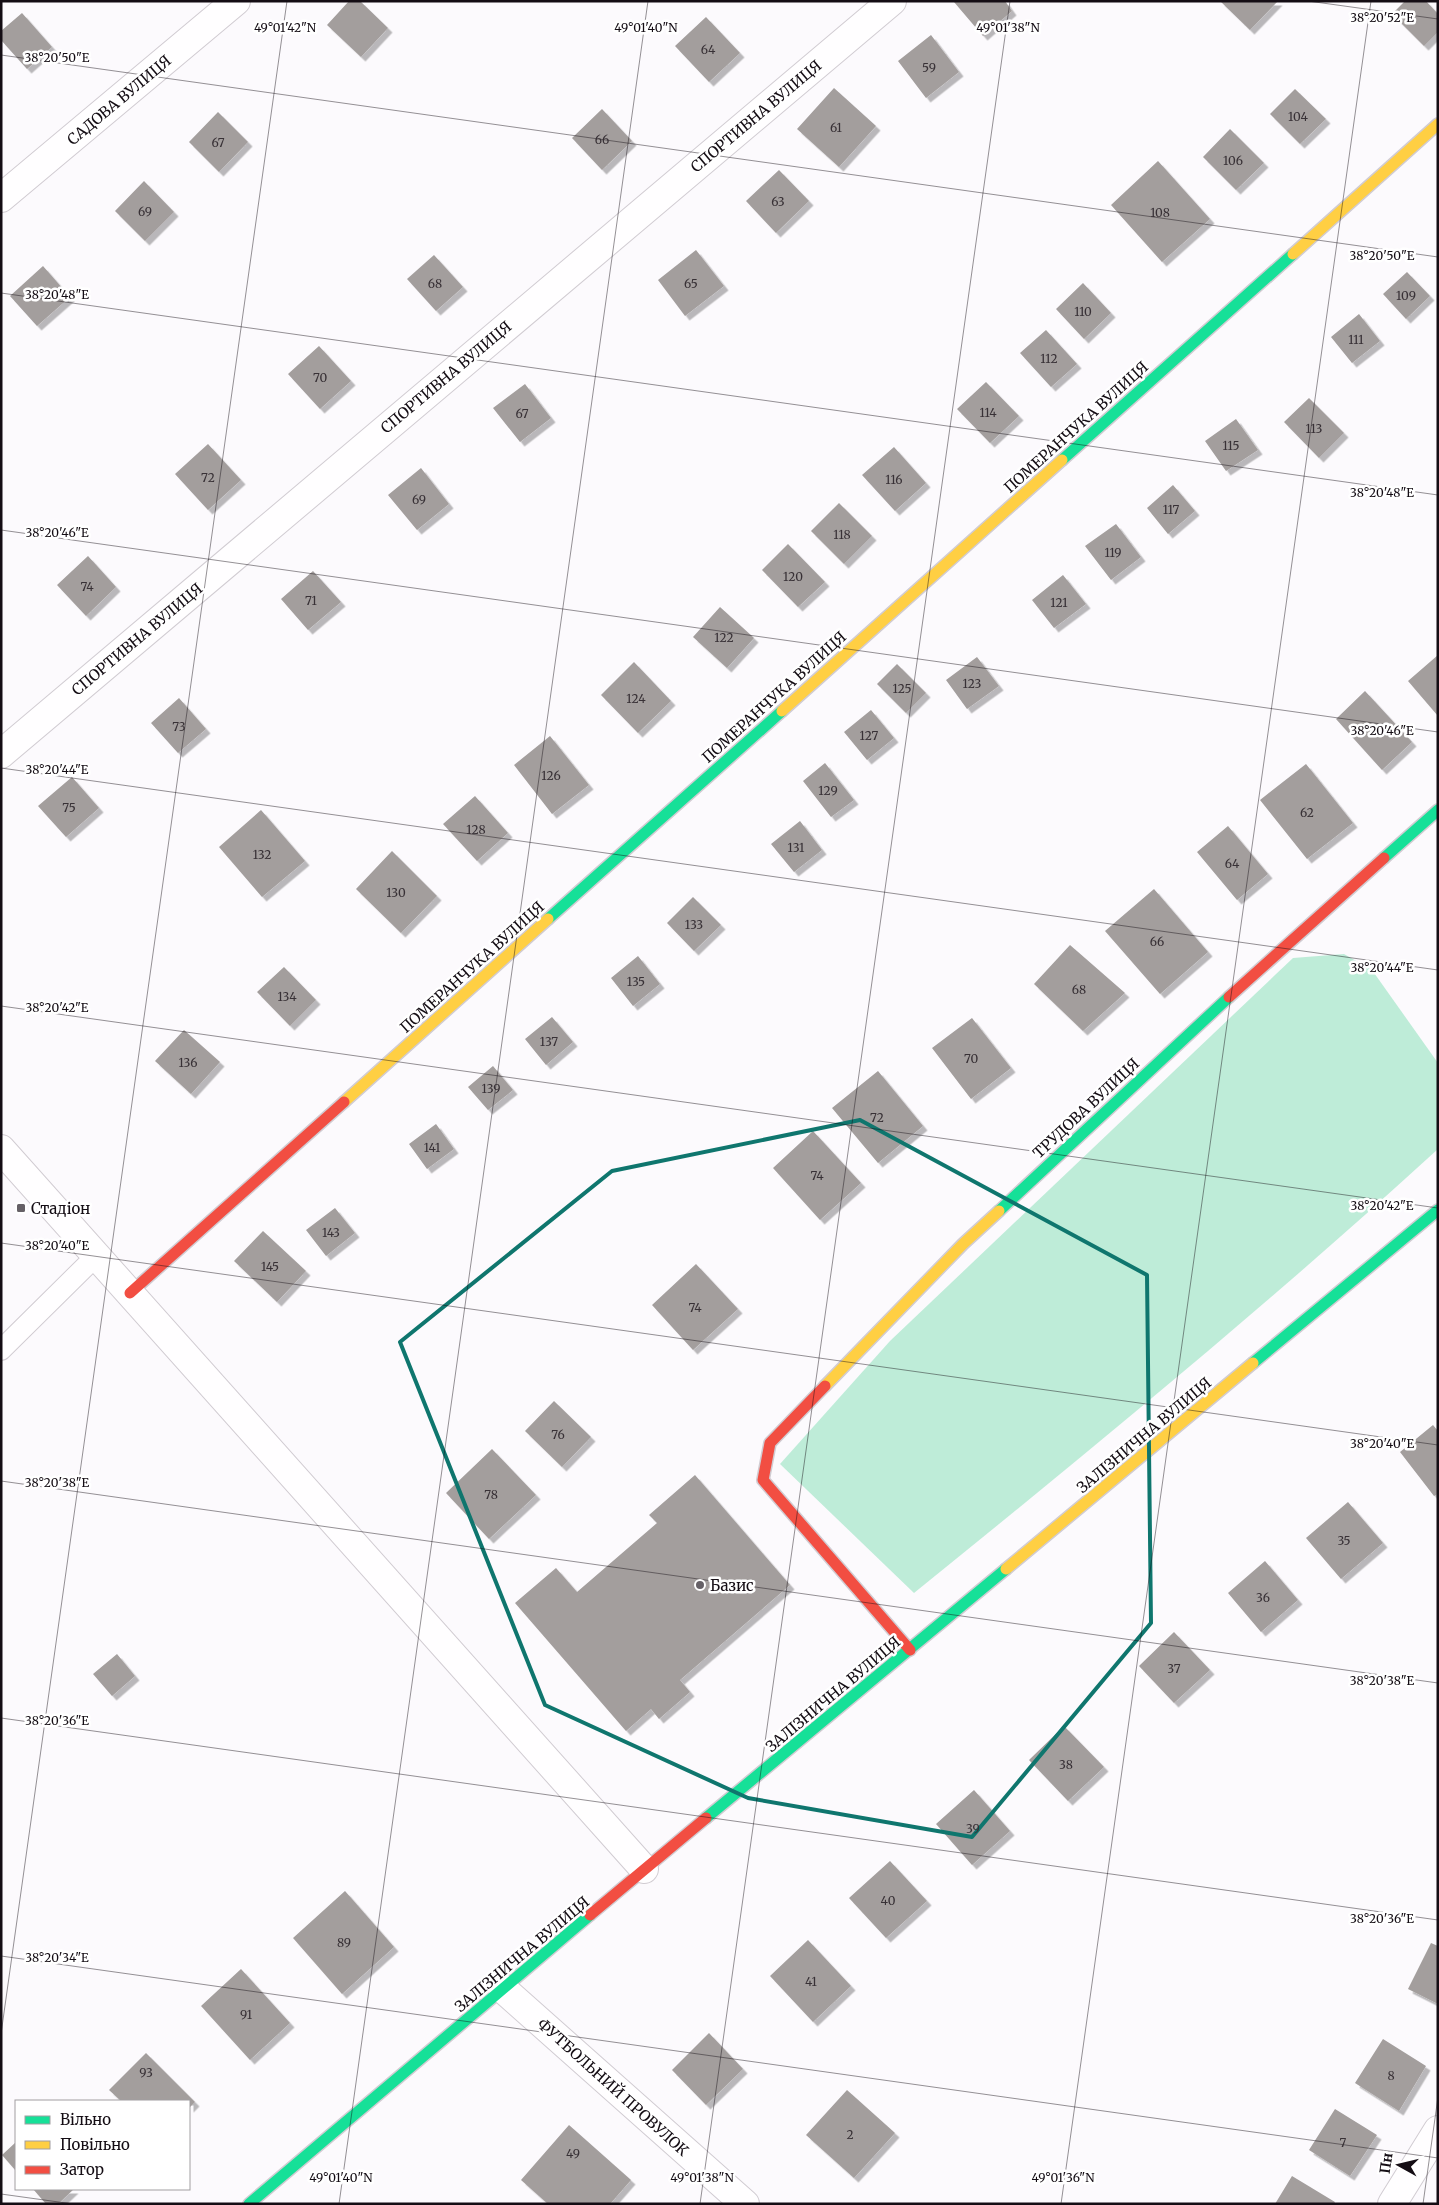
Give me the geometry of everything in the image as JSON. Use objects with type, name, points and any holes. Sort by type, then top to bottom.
[{"type":"street","name":"САДОВА ВУЛИЦЯ","points":[[1,198],[236,1]]},
{"type":"street","name":"СПОРТИВНА ВУЛИЦЯ","points":[[1,754],[892,1]]},
{"type":"street","name":"ПОМЕРАНЧУКА ВУЛИЦЯ","points":[[130,1293],[1438,124]]},
{"type":"street","name":"ТРУДОВА ВУЛИЦЯ","points":[[910,1650],[763,1480],[770,1444],[963,1244],[1180,1041],[1438,810]]},
{"type":"street","points":[[1,1149],[644,1869]]},
{"type":"street","name":"ЗАЛІЗНИЧНА ВУЛИЦЯ","points":[[249,2204],[644,1869],[1438,1210]]},
{"type":"street","name":"ФУТБОЛЬНИЙ ПРОВУЛОК","points":[[503,1989],[745,2204]]},
{"type":"street","points":[[1392,2204],[1438,2130]]},
{"type":"lane","points":[[1,1350],[96,1256]]},
{"type":"highlighted area","points":[[860,1120],[1147,1275],[1151,1623],[972,1837],[748,1798],[545,1705],[400,1342],[612,1171]]},
{"type":"green space","points":[[1344,954],[1372,970],[1438,1063],[1438,1149],[1245,1320],[914,1593],[780,1464],[890,1341],[1293,958]]},
{"type":"building","points":[[349,1],[360,1],[388,28],[361,57],[327,25]]},
{"type":"building","points":[[1005,1],[1012,11],[983,36],[954,2]]},
{"type":"building","points":[[1220,1],[1278,1],[1250,30]]},
{"type":"building","points":[[1405,1],[1426,1],[1438,14],[1438,32],[1424,46],[1392,14]]},
{"type":"building","points":[[22,13],[52,47],[27,69],[1,40],[1,31]]},
{"type":"building","points":[[706,17],[740,53],[709,82],[675,46]]},
{"type":"building","points":[[931,35],[959,72],[926,98],[898,61]]},
{"type":"building","points":[[834,88],[876,126],[839,167],[797,129]]},
{"type":"building","points":[[1295,89],[1326,119],[1300,144],[1270,114]]},
{"type":"building","points":[[602,109],[632,141],[602,170],[572,138]]},
{"type":"building","points":[[218,112],[248,142],[219,172],[189,142]]},
{"type":"building","points":[[1230,129],[1264,163],[1236,190],[1203,157]]},
{"type":"building","points":[[1158,161],[1210,219],[1162,262],[1111,205]]},
{"type":"building","points":[[779,170],[809,201],[776,233],[746,201]]},
{"type":"building","points":[[144,181],[174,212],[145,241],[115,211]]},
{"type":"building","points":[[696,250],[724,286],[685,316],[658,280]]},
{"type":"building","points":[[434,255],[463,287],[436,311],[407,279]]},
{"type":"building","points":[[43,266],[70,297],[37,326],[10,296]]},
{"type":"building","points":[[1407,272],[1430,296],[1406,319],[1383,294]]},
{"type":"building","points":[[1083,283],[1111,313],[1084,339],[1056,309]]},
{"type":"building","points":[[1359,314],[1380,341],[1352,363],[1331,337]]},
{"type":"building","points":[[1046,330],[1077,364],[1051,387],[1020,353]]},
{"type":"building","points":[[319,346],[351,381],[320,409],[288,374]]},
{"type":"building","points":[[986,382],[1019,416],[990,443],[957,409]]},
{"type":"building","points":[[525,384],[551,418],[520,442],[493,408]]},
{"type":"building","points":[[1309,398],[1344,433],[1319,458],[1284,422]]},
{"type":"building","points":[[1236,419],[1258,450],[1226,471],[1205,441]]},
{"type":"building","points":[[208,444],[241,480],[208,510],[175,474]]},
{"type":"building","points":[[894,447],[926,483],[895,511],[862,475]]},
{"type":"building","points":[[421,468],[449,504],[417,530],[388,495]]},
{"type":"building","points":[[1173,485],[1195,511],[1168,534],[1147,508]]},
{"type":"building","points":[[839,503],[872,536],[844,564],[811,531]]},
{"type":"building","points":[[1116,524],[1141,557],[1111,580],[1085,546]]},
{"type":"building","points":[[788,544],[825,582],[798,607],[762,570]]},
{"type":"building","points":[[88,556],[116,587],[86,616],[57,585]]},
{"type":"building","points":[[313,571],[341,602],[308,630],[281,599]]},
{"type":"building","points":[[1063,575],[1086,604],[1054,628],[1032,600]]},
{"type":"building","points":[[720,607],[754,638],[727,668],[693,637]]},
{"type":"building","points":[[1438,655],[1438,716],[1408,681]]},
{"type":"building","points":[[977,657],[999,686],[967,709],[946,680]]},
{"type":"building","points":[[634,662],[671,701],[638,733],[601,695]]},
{"type":"building","points":[[897,664],[926,693],[906,713],[877,684]]},
{"type":"building","points":[[1365,691],[1412,742],[1382,770],[1336,719]]},
{"type":"building","points":[[179,698],[206,729],[178,753],[151,723]]},
{"type":"building","points":[[871,710],[894,738],[867,760],[844,732]]},
{"type":"building","points":[[550,736],[589,785],[552,814],[514,765]]},
{"type":"building","points":[[825,763],[854,800],[831,817],[803,781]]},
{"type":"building","points":[[1306,764],[1353,823],[1307,859],[1260,800]]},
{"type":"building","points":[[72,777],[99,808],[66,837],[38,806]]},
{"type":"building","points":[[475,796],[508,833],[477,861],[443,824]]},
{"type":"building","points":[[261,810],[305,861],[262,897],[219,847]]},
{"type":"building","points":[[800,821],[822,850],[794,872],[771,844]]},
{"type":"building","points":[[1228,826],[1268,874],[1237,900],[1197,852]]},
{"type":"building","points":[[392,851],[437,896],[401,933],[356,889]]},
{"type":"building","points":[[1154,889],[1208,952],[1160,994],[1105,931]]},
{"type":"building","points":[[693,897],[721,925],[694,951],[667,923]]},
{"type":"building","points":[[1070,945],[1125,993],[1083,1031],[1034,984]]},
{"type":"building","points":[[638,956],[660,984],[633,1006],[611,978]]},
{"type":"building","points":[[284,967],[316,1000],[290,1026],[257,992]]},
{"type":"building","points":[[552,1017],[573,1042],[546,1065],[525,1039]]},
{"type":"building","points":[[972,1018],[1011,1068],[971,1099],[932,1048]]},
{"type":"building","points":[[184,1030],[220,1062],[191,1094],[155,1061]]},
{"type":"building","points":[[493,1066],[513,1090],[488,1110],[468,1087]]},
{"type":"building","points":[[878,1071],[923,1126],[878,1163],[832,1108]]},
{"type":"building","points":[[436,1124],[454,1149],[427,1169],[409,1144]]},
{"type":"building","points":[[813,1131],[861,1183],[820,1220],[773,1168]]},
{"type":"building","points":[[335,1208],[355,1233],[326,1256],[306,1230]]},
{"type":"building","points":[[263,1231],[306,1271],[277,1302],[234,1261]]},
{"type":"building","points":[[696,1264],[738,1309],[693,1350],[652,1305]]},
{"type":"building","points":[[554,1401],[591,1437],[562,1467],[525,1431]]},
{"type":"building","points":[[1433,1425],[1438,1431],[1438,1494],[1434,1496],[1400,1452]]},
{"type":"building","points":[[492,1449],[536,1495],[489,1539],[446,1493]]},
{"type":"building","points":[[695,1475],[790,1585],[680,1680],[690,1692],[659,1719],[651,1709],[626,1731],[515,1603],[556,1568],[577,1592],[657,1523],[649,1515]]},
{"type":"building","points":[[1348,1502],[1383,1543],[1341,1579],[1306,1538]]},
{"type":"building","points":[[1265,1561],[1298,1600],[1261,1632],[1228,1593]]},
{"type":"building","points":[[1174,1632],[1210,1670],[1174,1703],[1139,1666]]},
{"type":"building","points":[[117,1654],[135,1676],[112,1696],[93,1674]]},
{"type":"building","points":[[1064,1726],[1104,1767],[1068,1801],[1029,1760]]},
{"type":"building","points":[[974,1790],[1010,1831],[972,1865],[936,1824]]},
{"type":"building","points":[[890,1861],[927,1901],[886,1938],[849,1898]]},
{"type":"building","points":[[345,1891],[394,1947],[342,1994],[293,1938]]},
{"type":"building","points":[[808,1940],[851,1986],[813,2022],[770,1976]]},
{"type":"building","points":[[1431,1943],[1438,1946],[1438,2004],[1408,1989]]},
{"type":"building","points":[[241,1969],[290,2023],[250,2060],[201,2006]]},
{"type":"building","points":[[709,2033],[743,2069],[706,2105],[672,2070]]},
{"type":"building","points":[[1383,2039],[1426,2066],[1399,2111],[1355,2083]]},
{"type":"building","points":[[146,2053],[195,2102],[190,2107],[190,2100],[120,2100],[109,2090]]},
{"type":"building","points":[[847,2090],[895,2133],[854,2178],[806,2135]]},
{"type":"building","points":[[1335,2109],[1377,2135],[1350,2176],[1309,2150]]},
{"type":"building","points":[[569,2125],[631,2180],[610,2204],[548,2204],[521,2180]]},
{"type":"building","points":[[15,2143],[15,2170],[2,2155]]},
{"type":"building","points":[[1292,2176],[1335,2202],[1334,2204],[1275,2204]]},
{"type":"building","points":[[34,2190],[73,2190],[58,2204],[46,2204]]},
{"type":"traffic: fast","points":[[1062,460],[1293,254]]},
{"type":"traffic: fast","points":[[548,919],[782,711]]},
{"type":"traffic: fast","points":[[1384,858],[1438,810]]},
{"type":"traffic: fast","points":[[999,1211],[1229,997]]},
{"type":"traffic: fast","points":[[1253,1363],[1438,1210]]},
{"type":"traffic: fast","points":[[706,1818],[1006,1569]]},
{"type":"traffic: fast","points":[[249,2204],[590,1915]]},
{"type":"traffic: slow","points":[[1293,254],[1438,124]]},
{"type":"traffic: slow","points":[[782,711],[1062,460]]},
{"type":"traffic: slow","points":[[344,1102],[548,919]]},
{"type":"traffic: slow","points":[[825,1386],[963,1244],[999,1211]]},
{"type":"traffic: slow","points":[[1006,1569],[1253,1363]]},
{"type":"traffic: jam","points":[[1229,997],[1384,858]]},
{"type":"traffic: jam","points":[[130,1293],[344,1102]]},
{"type":"traffic: jam","points":[[825,1386],[770,1443],[763,1480],[910,1650]]},
{"type":"traffic: jam","points":[[590,1915],[706,1818]]},
{"type":"place","name":"Стадіон","points":[[21,1208]]},
{"type":"place","name":"Базис","points":[[700,1585]]}]
